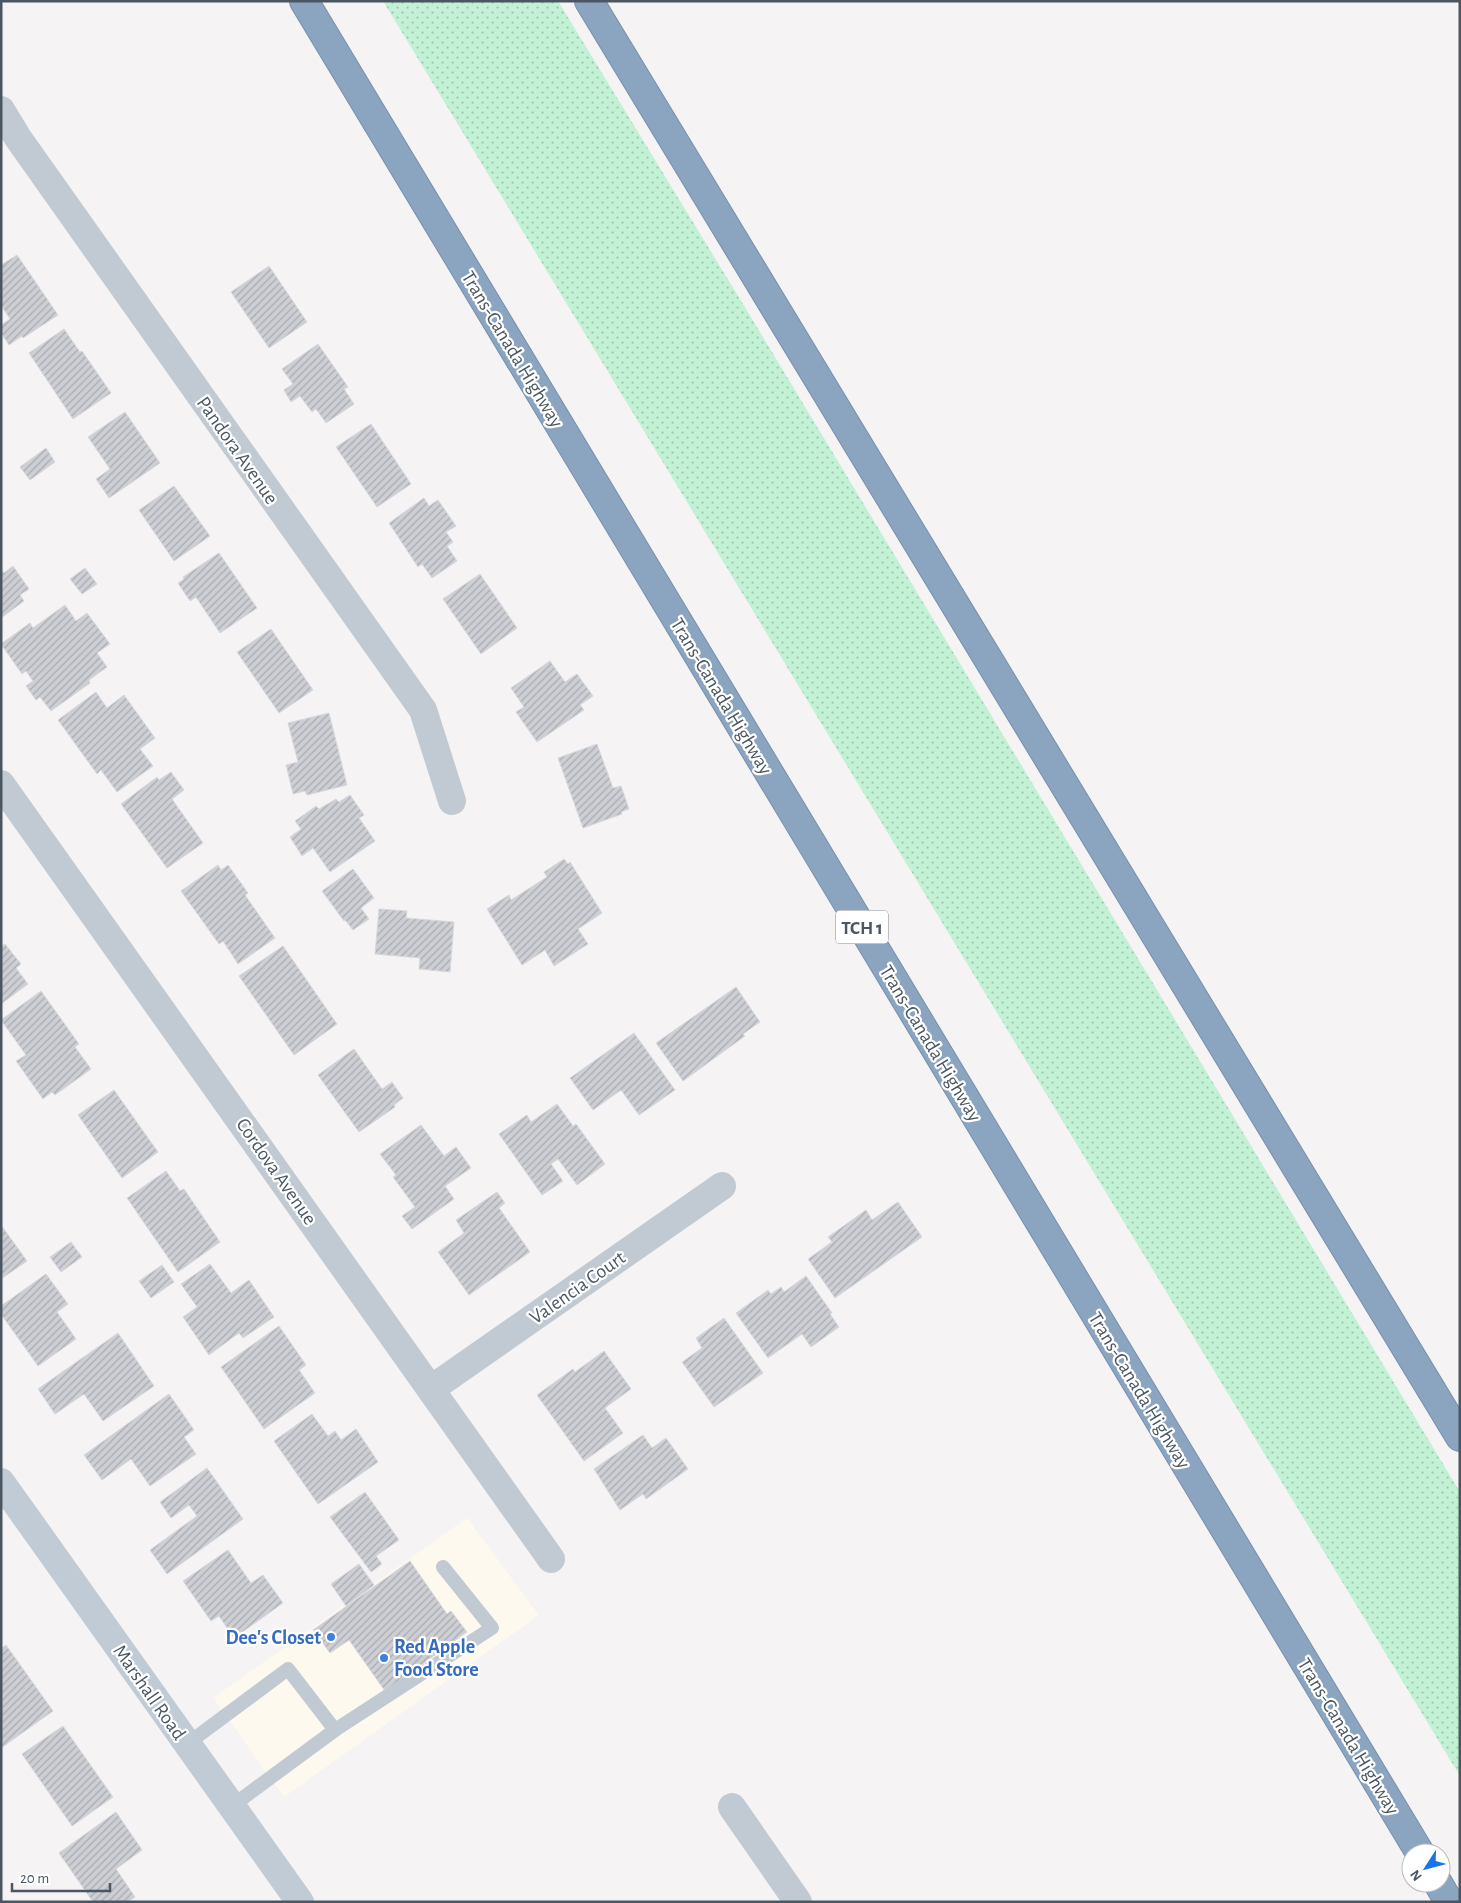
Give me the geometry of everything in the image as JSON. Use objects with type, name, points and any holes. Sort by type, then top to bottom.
[{"type":"highway","name":"Trans-Canada Highway","points":[[304,1],[1414,1843]]},
{"type":"highway","points":[[590,1],[1460,1437]]},
{"type":"main road","name":"Marshall Road","points":[[1,1482],[300,1902]]},
{"type":"street","name":"Pandora Avenue","points":[[1,110],[10,144],[423,710],[452,801]]},
{"type":"street","name":"Cordova Avenue","points":[[1,784],[551,1559]]},
{"type":"street","name":"Valencia Court","points":[[431,1389],[722,1186]]},
{"type":"street","points":[[732,1807],[798,1902]]},
{"type":"lane","points":[[232,1806],[336,1730],[492,1628],[443,1567]]},
{"type":"lane","points":[[187,1744],[288,1669],[336,1730]]},
{"type":"shaded area","points":[[467,1518],[539,1615],[284,1797],[213,1698]]},
{"type":"green space","points":[[383,1],[558,1],[746,309],[1460,1492],[1460,1776]]},
{"type":"building","points":[[17,255],[58,315],[9,345],[1,333],[1,325],[10,319],[1,305],[1,265]]},
{"type":"building","points":[[269,266],[307,322],[269,348],[231,292]]},
{"type":"building","points":[[64,329],[111,393],[73,419],[29,353]]},
{"type":"building","points":[[318,344],[348,387],[344,389],[354,404],[326,423],[316,409],[312,412],[300,396],[291,402],[284,390],[293,384],[282,369]]},
{"type":"building","points":[[125,412],[160,463],[109,498],[96,479],[110,469],[88,437]]},
{"type":"building","points":[[371,424],[411,484],[377,507],[336,447]]},
{"type":"building","points":[[46,448],[55,462],[30,480],[20,467]]},
{"type":"building","points":[[174,486],[210,536],[174,561],[139,510]]},
{"type":"building","points":[[424,498],[429,506],[438,500],[456,526],[446,532],[453,542],[447,546],[457,561],[432,578],[422,564],[418,567],[389,523]]},
{"type":"building","points":[[219,553],[257,608],[220,633],[196,597],[190,601],[178,583],[184,579],[183,577]]},
{"type":"building","points":[[13,566],[29,589],[20,595],[24,601],[1,618],[1,569],[4,573]]},
{"type":"building","points":[[85,568],[97,584],[82,594],[70,579]]},
{"type":"building","points":[[480,574],[517,628],[481,654],[443,599]]},
{"type":"building","points":[[65,605],[76,621],[87,613],[110,644],[97,653],[107,667],[89,680],[90,683],[51,711],[40,697],[36,700],[26,686],[33,681],[26,671],[22,674],[1,644],[30,623],[33,628]]},
{"type":"building","points":[[271,629],[313,690],[279,713],[237,652]]},
{"type":"building","points":[[550,661],[565,682],[577,674],[593,696],[580,705],[584,710],[537,742],[516,712],[524,707],[511,688]]},
{"type":"building","points":[[96,692],[107,708],[124,695],[155,738],[140,749],[153,766],[117,792],[101,770],[97,774],[58,720]]},
{"type":"building","points":[[329,713],[347,785],[307,795],[305,791],[293,794],[286,765],[298,762],[288,723]]},
{"type":"building","points":[[597,744],[613,788],[621,786],[629,809],[621,812],[622,814],[583,828],[558,758]]},
{"type":"building","points":[[171,772],[184,790],[172,799],[203,843],[167,868],[121,804],[157,777],[159,780]]},
{"type":"building","points":[[350,795],[364,815],[359,818],[375,841],[330,872],[313,848],[302,856],[290,837],[301,829],[295,821],[316,806],[319,809],[336,799],[339,802]]},
{"type":"building","points":[[564,859],[568,864],[570,862],[602,913],[578,929],[588,944],[554,966],[545,950],[522,965],[487,909],[509,895],[511,900],[547,877],[544,872]]},
{"type":"building","points":[[218,865],[221,870],[228,865],[248,893],[245,895],[275,938],[238,964],[223,941],[219,944],[181,891]]},
{"type":"building","points":[[353,869],[374,898],[361,908],[369,919],[353,930],[322,891]]},
{"type":"building","points":[[379,909],[407,911],[406,918],[454,922],[450,972],[419,969],[420,958],[375,954]]},
{"type":"building","points":[[5,944],[21,964],[16,968],[28,984],[1,1004],[1,947]]},
{"type":"building","points":[[283,946],[337,1024],[294,1055],[239,976]]},
{"type":"building","points":[[736,987],[760,1022],[743,1034],[745,1036],[683,1081],[656,1043]]},
{"type":"building","points":[[41,991],[79,1044],[75,1047],[91,1069],[55,1095],[52,1092],[43,1099],[16,1061],[26,1055],[1,1020]]},
{"type":"building","points":[[634,1033],[675,1090],[639,1115],[621,1090],[593,1110],[570,1078]]},
{"type":"building","points":[[354,1049],[382,1089],[392,1082],[403,1098],[394,1105],[395,1107],[359,1132],[318,1075]]},
{"type":"building","points":[[114,1090],[158,1152],[122,1178],[78,1115]]},
{"type":"building","points":[[557,1104],[573,1126],[576,1124],[605,1164],[577,1185],[558,1159],[551,1164],[563,1181],[542,1195],[499,1134],[527,1115],[531,1122]]},
{"type":"building","points":[[421,1125],[444,1156],[456,1147],[471,1168],[445,1186],[454,1199],[412,1229],[402,1216],[415,1207],[393,1177],[396,1175],[380,1154]]},
{"type":"building","points":[[166,1171],[180,1191],[184,1189],[220,1242],[178,1272],[127,1198]]},
{"type":"building","points":[[497,1192],[505,1203],[499,1208],[530,1252],[469,1295],[438,1252],[464,1233],[456,1220]]},
{"type":"building","points":[[898,1202],[922,1237],[835,1298],[808,1259],[832,1242],[828,1237],[866,1210],[872,1220]]},
{"type":"building","points":[[1,1225],[27,1261],[1,1279]]},
{"type":"building","points":[[71,1242],[82,1257],[61,1272],[50,1257]]},
{"type":"building","points":[[210,1264],[231,1293],[249,1280],[274,1317],[243,1338],[239,1333],[209,1355],[183,1317],[197,1307],[181,1284]]},
{"type":"building","points":[[162,1265],[174,1282],[151,1298],[139,1281]]},
{"type":"building","points":[[46,1274],[68,1304],[57,1312],[76,1339],[38,1366],[1,1314],[1,1306]]},
{"type":"building","points":[[806,1276],[832,1313],[830,1314],[839,1327],[811,1347],[802,1334],[768,1358],[736,1313],[768,1290],[771,1294],[781,1287],[784,1292]]},
{"type":"building","points":[[724,1318],[763,1373],[714,1407],[682,1362],[702,1348],[696,1338]]},
{"type":"building","points":[[279,1326],[306,1365],[299,1370],[315,1393],[264,1429],[221,1367]]},
{"type":"building","points":[[118,1333],[154,1386],[103,1421],[84,1394],[55,1414],[38,1389]]},
{"type":"building","points":[[604,1351],[631,1389],[605,1408],[623,1433],[584,1461],[537,1395],[573,1369],[575,1372]]},
{"type":"building","points":[[169,1394],[194,1430],[184,1437],[196,1454],[150,1486],[131,1459],[102,1480],[84,1455]]},
{"type":"building","points":[[312,1414],[328,1436],[335,1431],[341,1440],[356,1429],[378,1462],[318,1504],[274,1441]]},
{"type":"building","points":[[643,1435],[652,1448],[666,1438],[688,1469],[646,1499],[643,1494],[620,1510],[594,1469]]},
{"type":"building","points":[[207,1468],[243,1519],[167,1574],[150,1550],[197,1516],[189,1505],[171,1518],[160,1502]]},
{"type":"building","points":[[365,1492],[399,1540],[376,1556],[382,1564],[371,1572],[330,1517]]},
{"type":"building","points":[[228,1550],[251,1583],[263,1575],[283,1603],[234,1638],[219,1616],[211,1621],[183,1581]]},
{"type":"building","points":[[410,1561],[447,1614],[451,1611],[467,1632],[385,1691],[349,1640],[330,1653],[313,1630]]},
{"type":"building","points":[[359,1564],[374,1585],[346,1606],[331,1584]]},
{"type":"building","points":[[6,1645],[53,1711],[1,1748],[1,1649]]},
{"type":"building","points":[[63,1726],[113,1797],[72,1826],[22,1754]]},
{"type":"building","points":[[116,1812],[142,1850],[116,1869],[135,1897],[128,1902],[93,1902],[59,1853]]},
{"type":"place","name":"Dee's Closet","points":[[331,1637]]},
{"type":"place","name":"Red Apple Food Store","points":[[384,1658]]}]
